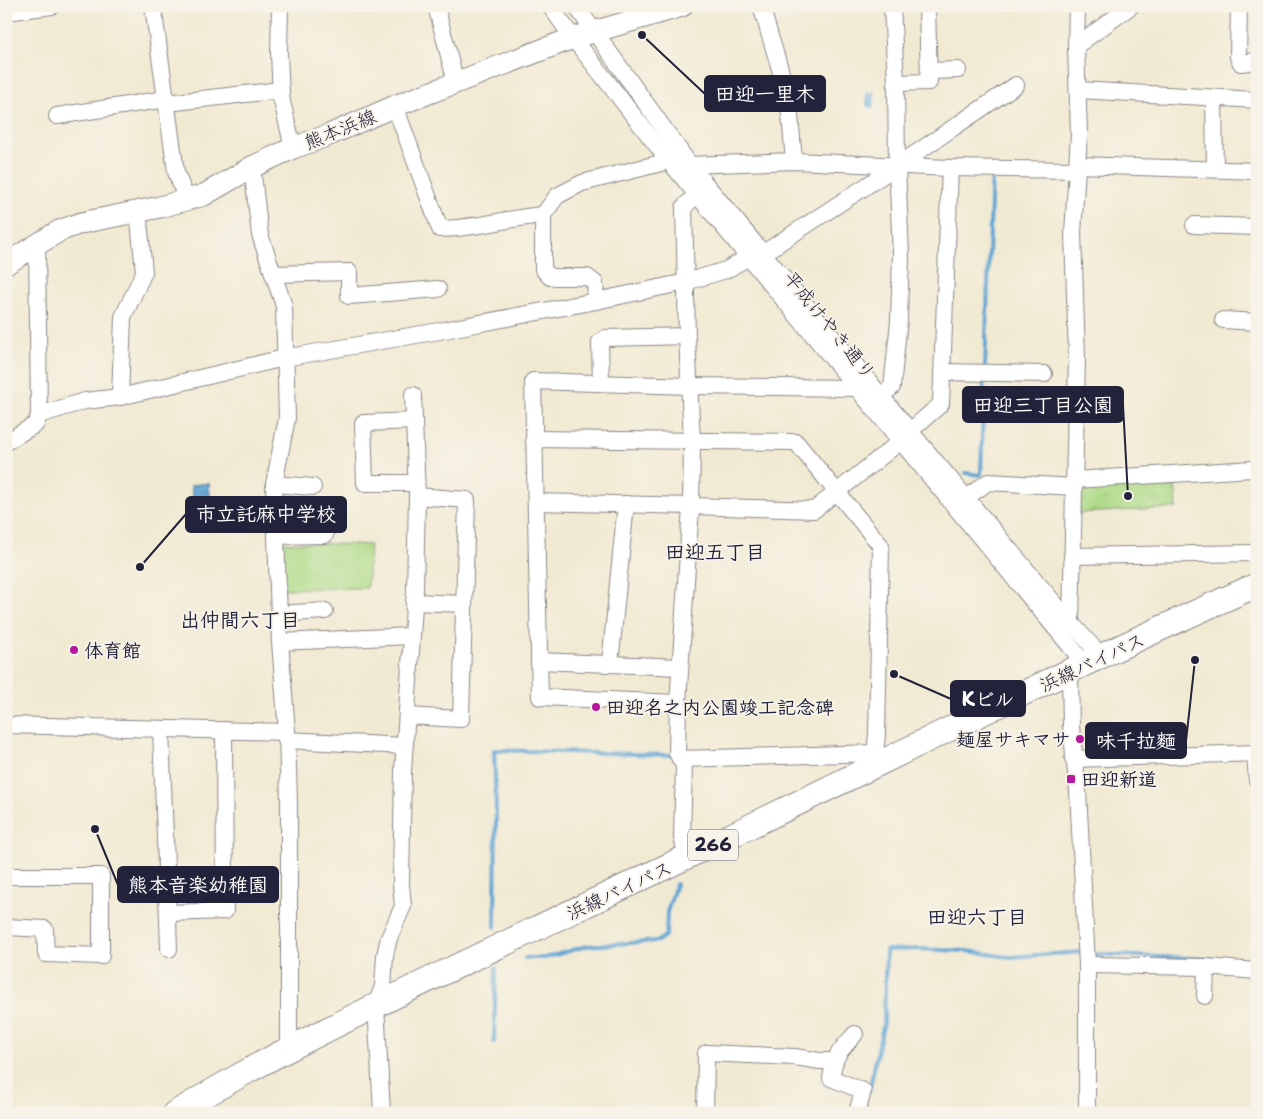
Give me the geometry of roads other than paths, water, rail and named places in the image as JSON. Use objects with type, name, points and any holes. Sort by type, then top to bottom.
[{"type":"highway","name":"浜線バイパス","points":[[175,1113],[289,1049],[376,1005],[687,857],[874,760],[926,740],[1257,585]]},
{"type":"main road","name":"熊本浜線","points":[[6,264],[59,231],[81,223],[204,196],[252,167],[395,106],[636,13],[682,6]]},
{"type":"street","points":[[6,12],[52,6]]},
{"type":"street","points":[[153,6],[176,172],[186,201]]},
{"type":"street","points":[[280,6],[279,53],[281,90],[293,148]]},
{"type":"street","points":[[436,6],[456,83]]},
{"type":"street","name":"平成けやき通り","points":[[550,6],[583,35],[690,165],[855,388],[906,436],[966,498],[1071,624],[1085,664]]},
{"type":"street","name":"平成けやき通り","points":[[576,6],[583,35],[669,161],[697,194],[756,255],[881,396],[906,436],[1085,664]]},
{"type":"street","points":[[761,6],[780,69],[790,115],[794,161]]},
{"type":"street","points":[[881,396],[892,387],[899,321],[901,254],[892,6]]},
{"type":"street","points":[[896,83],[929,82],[927,6]]},
{"type":"street","points":[[1071,624],[1077,358],[1074,233],[1079,134],[1076,46],[1077,6]]},
{"type":"street","points":[[1076,46],[1131,6]]},
{"type":"street","points":[[1240,6],[1238,57],[1241,63],[1255,61]]},
{"type":"street","points":[[928,71],[958,70]]},
{"type":"street","points":[[39,416],[86,401],[120,396],[284,358],[413,336],[596,301],[686,282],[726,270],[756,255],[897,166],[1016,85]]},
{"type":"street","points":[[57,116],[166,101],[281,90]]},
{"type":"street","points":[[1078,90],[1257,100]]},
{"type":"street","points":[[1214,98],[1215,169]]},
{"type":"street","points":[[395,106],[440,229],[459,229],[521,217],[543,215]]},
{"type":"street","points":[[596,301],[595,283],[588,276],[550,277],[542,268],[543,215],[557,196],[582,182],[669,161]]},
{"type":"street","points":[[690,165],[794,161],[950,168],[1077,167],[1257,171]]},
{"type":"street","points":[[252,167],[260,235],[284,306],[287,418],[274,484],[289,803],[289,1049]]},
{"type":"street","points":[[536,502],[814,510],[837,492],[906,436],[941,404],[950,168]]},
{"type":"street","points":[[687,857],[682,837],[684,764],[677,753],[678,702],[691,506],[692,442],[686,336],[684,208],[697,194]]},
{"type":"street","points":[[120,396],[123,317],[144,272],[138,210]]},
{"type":"street","points":[[1194,225],[1257,227]]},
{"type":"street","points":[[6,442],[36,424],[39,416],[37,244]]},
{"type":"street","points":[[273,274],[349,272],[349,296],[438,289]]},
{"type":"street","points":[[1224,320],[1257,322]]},
{"type":"street","points":[[601,383],[600,342],[606,338],[686,336]]},
{"type":"street","points":[[942,372],[1044,374]]},
{"type":"street","points":[[678,702],[540,697],[533,381],[689,386],[855,388]]},
{"type":"street","points":[[382,1113],[376,1005],[383,986],[385,955],[389,938],[403,906],[401,884],[405,746],[414,602],[416,489],[413,394]]},
{"type":"street","points":[[407,716],[461,718],[467,500],[416,489],[365,483],[362,423],[414,421]]},
{"type":"street","points":[[534,439],[796,442],[881,546],[874,760],[680,759]]},
{"type":"street","points":[[966,498],[988,482],[1074,483],[1253,469]]},
{"type":"street","points":[[274,484],[313,487]]},
{"type":"street","points":[[610,664],[626,504]]},
{"type":"street","points":[[276,536],[325,535]]},
{"type":"street","points":[[1072,556],[1257,554]]},
{"type":"street","points":[[414,602],[464,604]]},
{"type":"street","points":[[279,614],[325,611]]},
{"type":"street","points":[[280,642],[412,636]]},
{"type":"street","points":[[539,662],[680,667]]},
{"type":"street","points":[[1085,664],[1070,726],[1078,791],[1087,965],[1087,1113]]},
{"type":"street","points":[[6,725],[224,730],[405,746]]},
{"type":"street","points":[[161,729],[169,949]]},
{"type":"street","points":[[168,913],[225,911],[224,730]]},
{"type":"street","points":[[1073,759],[1256,753],[1257,780]]},
{"type":"street","points":[[6,876],[101,876],[101,956],[46,954],[45,929],[6,927]]},
{"type":"street","points":[[1087,965],[1206,967],[1257,971]]},
{"type":"street","points":[[1205,996],[1206,967]]},
{"type":"street","points":[[855,1034],[837,1054],[831,1078],[863,1091],[857,1113]]},
{"type":"street","points":[[705,1113],[706,1053],[795,1057],[834,1061]]},
{"type":"water","points":[[209,483],[213,526],[195,528],[191,485]]},
{"type":"waterway","points":[[868,94],[868,105],[872,106],[873,94]]},
{"type":"waterway","points":[[985,368],[992,172]]},
{"type":"waterway","points":[[966,473],[981,475],[984,377]]},
{"type":"waterway","points":[[495,927],[496,809],[494,750],[671,755]]},
{"type":"waterway","points":[[525,958],[545,958],[586,946],[658,941],[666,935],[667,912],[676,884]]},
{"type":"waterway","points":[[869,1091],[884,1021],[886,950],[968,951],[1009,957],[1082,952]]},
{"type":"waterway","points":[[1092,954],[1257,961]]},
{"type":"waterway","points":[[494,1042],[496,968]]},
{"type":"place","name":"田迎一里木","points":[[642,35]]},
{"type":"place","name":"田迎三丁目公園","points":[[1128,496]]},
{"type":"place","name":"市立託麻中学校","points":[[140,567]]},
{"type":"place","name":"体育館","points":[[74,650]]},
{"type":"place","name":"味千拉麵","points":[[1195,660]]},
{"type":"place","name":"Kビル","points":[[894,674]]},
{"type":"place","name":"田迎名之内公園竣工記念碑","points":[[596,707]]},
{"type":"place","name":"麺屋サキマサ","points":[[1080,739]]},
{"type":"place","name":"田迎新道","points":[[1071,779]]},
{"type":"place","name":"熊本音楽幼稚園","points":[[95,829]]},
{"type":"district","name":"田迎五丁目","points":[[715,552]]},
{"type":"district","name":"出仲間六丁目","points":[[240,620]]},
{"type":"district","name":"田迎六丁目","points":[[977,917]]}]
